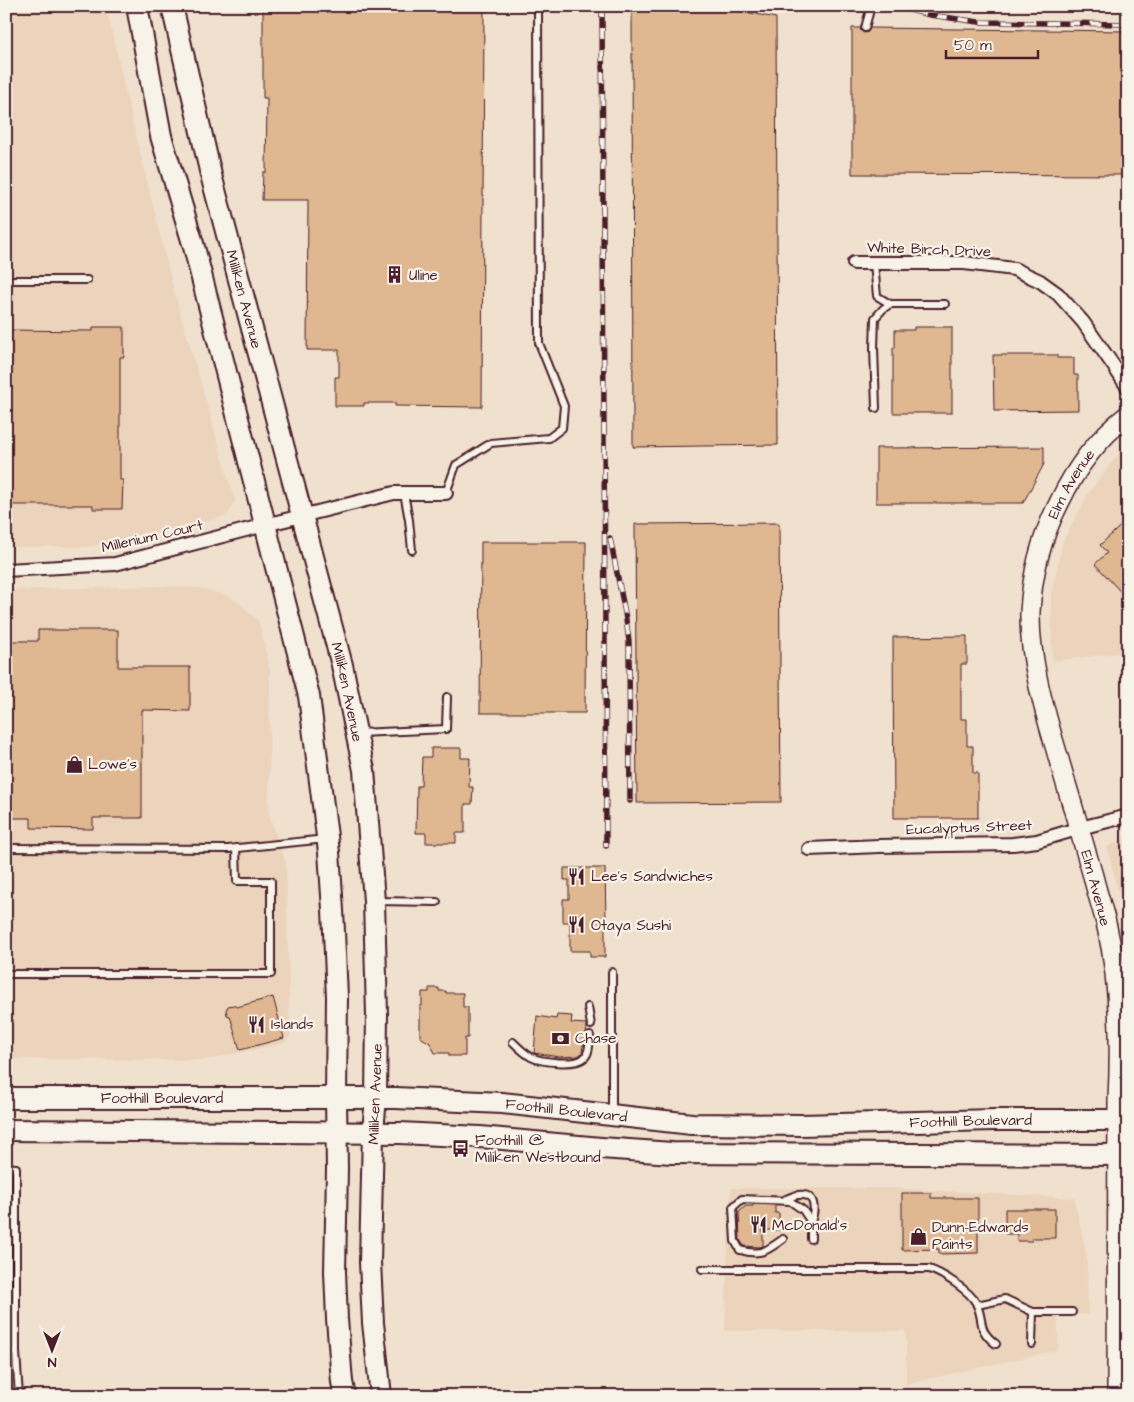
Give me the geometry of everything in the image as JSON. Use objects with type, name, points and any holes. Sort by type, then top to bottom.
[{"type":"main road","points":[[138,6],[160,136],[194,247],[309,696],[327,839],[333,907],[337,998],[335,1282],[336,1320],[345,1396]]},
{"type":"main road","name":"Milliken Avenue","points":[[172,6],[211,175],[342,665],[364,770],[374,901],[377,1015],[370,1262],[373,1323],[381,1396]]},
{"type":"main road","name":"Foothill Boulevard","points":[[6,1098],[376,1098],[502,1103],[692,1124],[801,1125],[994,1120],[1123,1120]]},
{"type":"main road","points":[[6,1130],[373,1132],[480,1137],[672,1153],[1123,1155]]},
{"type":"street","name":"White Birch Drive","points":[[854,263],[970,264],[1014,269],[1040,281],[1058,294],[1082,322],[1128,388]]},
{"type":"street","name":"Elm Avenue","points":[[1117,1396],[1120,1339],[1123,1120],[1119,1014],[1115,968],[1107,926],[1046,715],[1035,663],[1030,612],[1039,555],[1065,489],[1089,454],[1128,415]]},
{"type":"street","name":"Millenium Court","points":[[6,570],[115,564],[394,493],[446,493]]},
{"type":"street","name":"Eucalyptus Street","points":[[809,849],[1013,844],[1038,841],[1128,816]]},
{"type":"lane","points":[[446,493],[456,465],[490,443],[549,438],[562,428],[564,406],[539,343],[538,6]]},
{"type":"lane","points":[[865,28],[871,6]]},
{"type":"lane","points":[[874,263],[878,296],[890,304],[945,304]]},
{"type":"lane","points":[[6,280],[87,280]]},
{"type":"lane","points":[[876,408],[875,318],[890,304]]},
{"type":"lane","points":[[404,493],[412,550]]},
{"type":"lane","points":[[356,734],[446,729],[447,697]]},
{"type":"lane","points":[[6,848],[236,848],[327,839]]},
{"type":"lane","points":[[6,974],[271,974],[271,881],[236,880],[236,848]]},
{"type":"lane","points":[[374,901],[437,902]]},
{"type":"lane","points":[[612,972],[612,1115]]},
{"type":"lane","points":[[588,1007],[590,1025]]},
{"type":"lane","points":[[513,1042],[533,1058],[546,1061],[578,1062],[586,1058],[589,1050],[590,1036]]},
{"type":"lane","points":[[6,1167],[16,1168],[16,1352],[19,1396]]},
{"type":"lane","points":[[784,1200],[798,1194],[807,1196],[813,1201],[815,1210],[811,1222],[811,1239]]},
{"type":"lane","points":[[783,1240],[761,1253],[752,1254],[740,1250],[735,1241],[733,1207],[742,1200],[790,1201],[803,1210],[811,1222]]},
{"type":"lane","points":[[702,1269],[929,1269],[938,1272],[952,1281],[973,1298],[980,1314],[980,1322],[984,1332],[996,1344]]},
{"type":"lane","points":[[977,1305],[1005,1300],[1033,1312],[1072,1312]]},
{"type":"lane","points":[[1032,1344],[1033,1312]]},
{"type":"lane","points":[[6,1352],[16,1352]]},
{"type":"shaded area","points":[[6,6],[106,6],[174,291],[235,501],[227,516],[124,541],[89,547],[6,547]]},
{"type":"shaded area","points":[[1128,442],[1128,652],[1052,661],[1051,594],[1063,541],[1091,489]]},
{"type":"shaded area","points":[[164,586],[199,588],[232,597],[259,621],[270,670],[269,816],[286,863],[290,1036],[285,1043],[205,1060],[6,1059],[6,590]]},
{"type":"shaded area","points":[[1128,837],[1128,932],[1107,847]]},
{"type":"shaded area","points":[[732,1188],[888,1188],[1074,1198],[1087,1257],[1088,1314],[1058,1316],[1058,1350],[906,1384],[906,1331],[725,1331],[729,1207]]},
{"type":"building","name":"Uline","points":[[263,6],[484,6],[482,407],[395,406],[395,403],[364,403],[364,406],[335,406],[335,377],[339,377],[339,350],[307,350],[308,200],[262,200],[263,172],[266,172],[267,98],[263,98]]},
{"type":"building","points":[[632,6],[713,6],[776,18],[778,445],[633,447]]},
{"type":"building","points":[[852,28],[860,28],[864,33],[868,32],[870,28],[1128,31],[1128,175],[852,174]]},
{"type":"building","points":[[93,327],[124,327],[124,357],[120,357],[120,480],[123,480],[122,509],[93,509],[93,505],[6,505],[6,330],[93,331]]},
{"type":"building","points":[[914,327],[952,327],[952,413],[893,413],[893,348],[895,348],[895,330],[914,330]]},
{"type":"building","points":[[993,355],[1057,355],[1057,358],[1074,358],[1074,375],[1078,375],[1078,410],[994,411]]},
{"type":"building","points":[[1044,447],[1044,464],[1023,503],[876,503],[876,448]]},
{"type":"building","points":[[1128,519],[1128,600],[1095,564],[1107,553],[1100,545]]},
{"type":"building","points":[[779,523],[781,802],[637,803],[635,524]]},
{"type":"building","points":[[481,542],[586,542],[585,713],[480,713]]},
{"type":"building","name":"Lowe's","points":[[38,630],[118,630],[118,667],[190,667],[190,711],[142,710],[142,818],[93,818],[93,829],[31,828],[31,818],[6,818],[6,641],[38,641]]},
{"type":"building","points":[[967,636],[967,664],[961,664],[961,719],[967,719],[967,746],[973,746],[973,773],[978,773],[978,818],[894,818],[893,637]]},
{"type":"building","points":[[431,748],[461,748],[461,758],[470,758],[469,787],[473,787],[472,804],[465,804],[465,833],[456,833],[456,843],[426,843],[426,833],[416,833],[417,786],[421,786],[422,757],[431,757]]},
{"type":"building","points":[[564,868],[605,868],[605,957],[590,957],[590,951],[570,951],[570,922],[563,922],[563,899],[569,899],[569,880],[564,880]]},
{"type":"building","points":[[429,988],[439,988],[439,991],[446,991],[446,993],[463,993],[463,1007],[468,1007],[468,1038],[465,1038],[465,1056],[449,1056],[449,1053],[435,1053],[430,1043],[420,1037],[422,992],[429,992]]},
{"type":"building","points":[[273,997],[284,1038],[240,1050],[230,1016],[227,1015],[226,1010],[228,1006],[233,1005],[237,1007]]},
{"type":"building","name":"Chase","points":[[557,1015],[572,1016],[571,1023],[586,1024],[587,1028],[582,1053],[578,1056],[559,1057],[534,1053],[537,1016],[556,1019]]},
{"type":"building","points":[[902,1193],[931,1193],[931,1198],[978,1198],[978,1253],[939,1254],[939,1249],[902,1250]]},
{"type":"building","points":[[753,1204],[775,1205],[775,1213],[779,1213],[779,1230],[763,1230],[763,1246],[760,1247],[744,1246],[740,1240],[739,1212],[746,1206],[753,1206]]},
{"type":"building","points":[[1005,1209],[1055,1209],[1055,1238],[1032,1238],[1032,1241],[1017,1241],[1017,1234],[1005,1234]]},
{"type":"railway","points":[[602,6],[606,846]]},
{"type":"railway","points":[[894,6],[930,15],[979,22],[1128,24]]},
{"type":"railway","points":[[1109,6],[1128,6]]},
{"type":"railway","points":[[610,538],[629,641],[630,801]]},
{"type":"place","name":"Uline","points":[[395,275]]},
{"type":"place","name":"Lowe's","points":[[74,764]]},
{"type":"place","name":"Lee's Sandwiches","points":[[577,876]]},
{"type":"place","name":"Otaya Sushi","points":[[577,925]]},
{"type":"place","name":"Islands","points":[[257,1024]]},
{"type":"place","name":"Chase","points":[[561,1038]]},
{"type":"place","name":"Foothill @ Miliken Westbound","points":[[461,1149]]},
{"type":"place","name":"McDonald's","points":[[758,1225]]},
{"type":"place","name":"Dunn-Edwards Paints","points":[[918,1236]]}]
